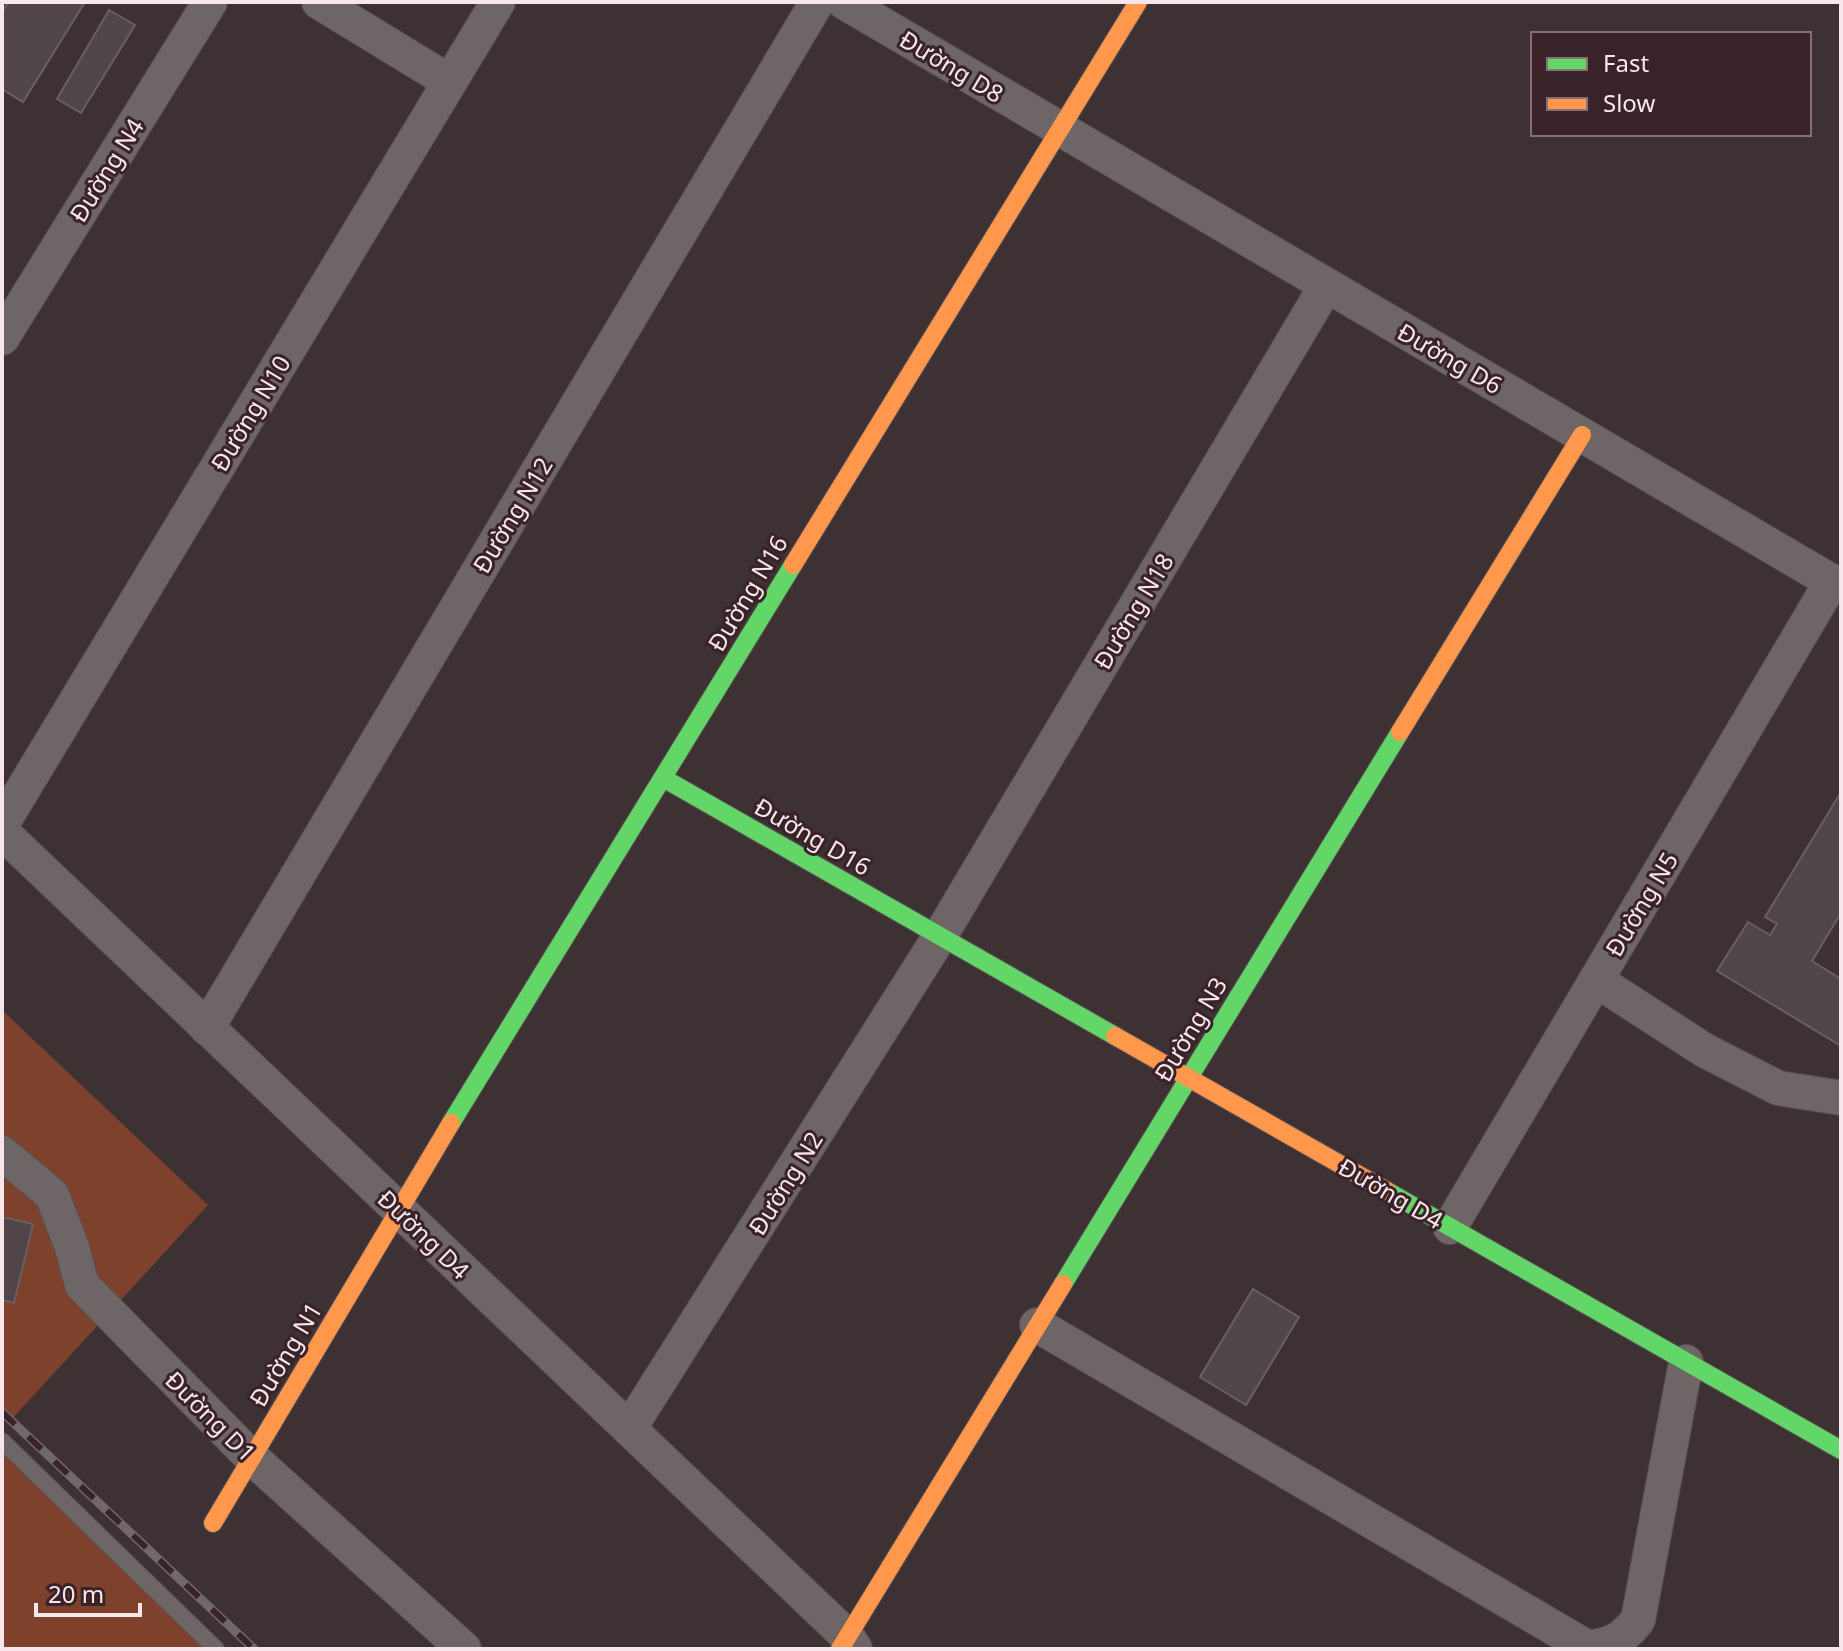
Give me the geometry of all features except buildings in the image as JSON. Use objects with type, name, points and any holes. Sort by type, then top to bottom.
[{"type":"street","name":"Đường N4","points":[[2,338],[210,2]]},
{"type":"street","points":[[319,2],[450,82]]},
{"type":"street","name":"Đường N10","points":[[2,824],[498,2]]},
{"type":"street","name":"Đường N12","points":[[207,1028],[817,2]]},
{"type":"street","name":"Đường D8","points":[[844,2],[1060,129]]},
{"type":"street","name":"Đường N16","points":[[398,1210],[1138,2]]},
{"type":"street","name":"Đường D6","points":[[1060,129],[1836,584]]},
{"type":"street","name":"Đường N18","points":[[940,936],[1326,286]]},
{"type":"street","name":"Đường N3","points":[[847,1645],[1037,1325],[1582,435]]},
{"type":"street","name":"Đường N5","points":[[1450,1227],[1836,584]]},
{"type":"street","name":"Đường D16","points":[[663,778],[940,936]]},
{"type":"street","name":"Đường D4","points":[[2,832],[629,1429],[847,1645]]},
{"type":"street","name":"Đường D4","points":[[940,936],[1841,1450]]},
{"type":"street","name":"Đường N2","points":[[629,1429],[940,936]]},
{"type":"street","points":[[1596,980],[1704,1050],[1778,1088],[1841,1098]]},
{"type":"street","name":"Đường D1","points":[[2,1153],[52,1195],[72,1247],[82,1285],[252,1458],[464,1649]]},
{"type":"street","name":"Đường N1","points":[[213,1523],[398,1210]]},
{"type":"street","points":[[1037,1325],[1588,1648],[1608,1645],[1624,1637],[1638,1620],[1686,1362]]},
{"type":"lane","points":[[2,1441],[216,1649]]},
{"type":"shaded area","points":[[2,1010],[208,1205],[11,1420],[2,1411]]},
{"type":"shaded area","points":[[2,1452],[205,1649],[2,1649]]},
{"type":"railway","points":[[2,1412],[254,1649]]},
{"type":"traffic: fast","points":[[451,1123],[793,565]]},
{"type":"traffic: fast","points":[[1063,1284],[1400,732]]},
{"type":"traffic: fast","points":[[663,778],[1115,1036]]},
{"type":"traffic: fast","points":[[1387,1191],[1841,1450]]},
{"type":"traffic: slow","points":[[793,565],[1138,2]]},
{"type":"traffic: slow","points":[[1400,732],[1582,435]]},
{"type":"traffic: slow","points":[[1115,1036],[1387,1191]]},
{"type":"traffic: slow","points":[[213,1523],[451,1123]]},
{"type":"traffic: slow","points":[[840,1649],[1063,1284]]}]
